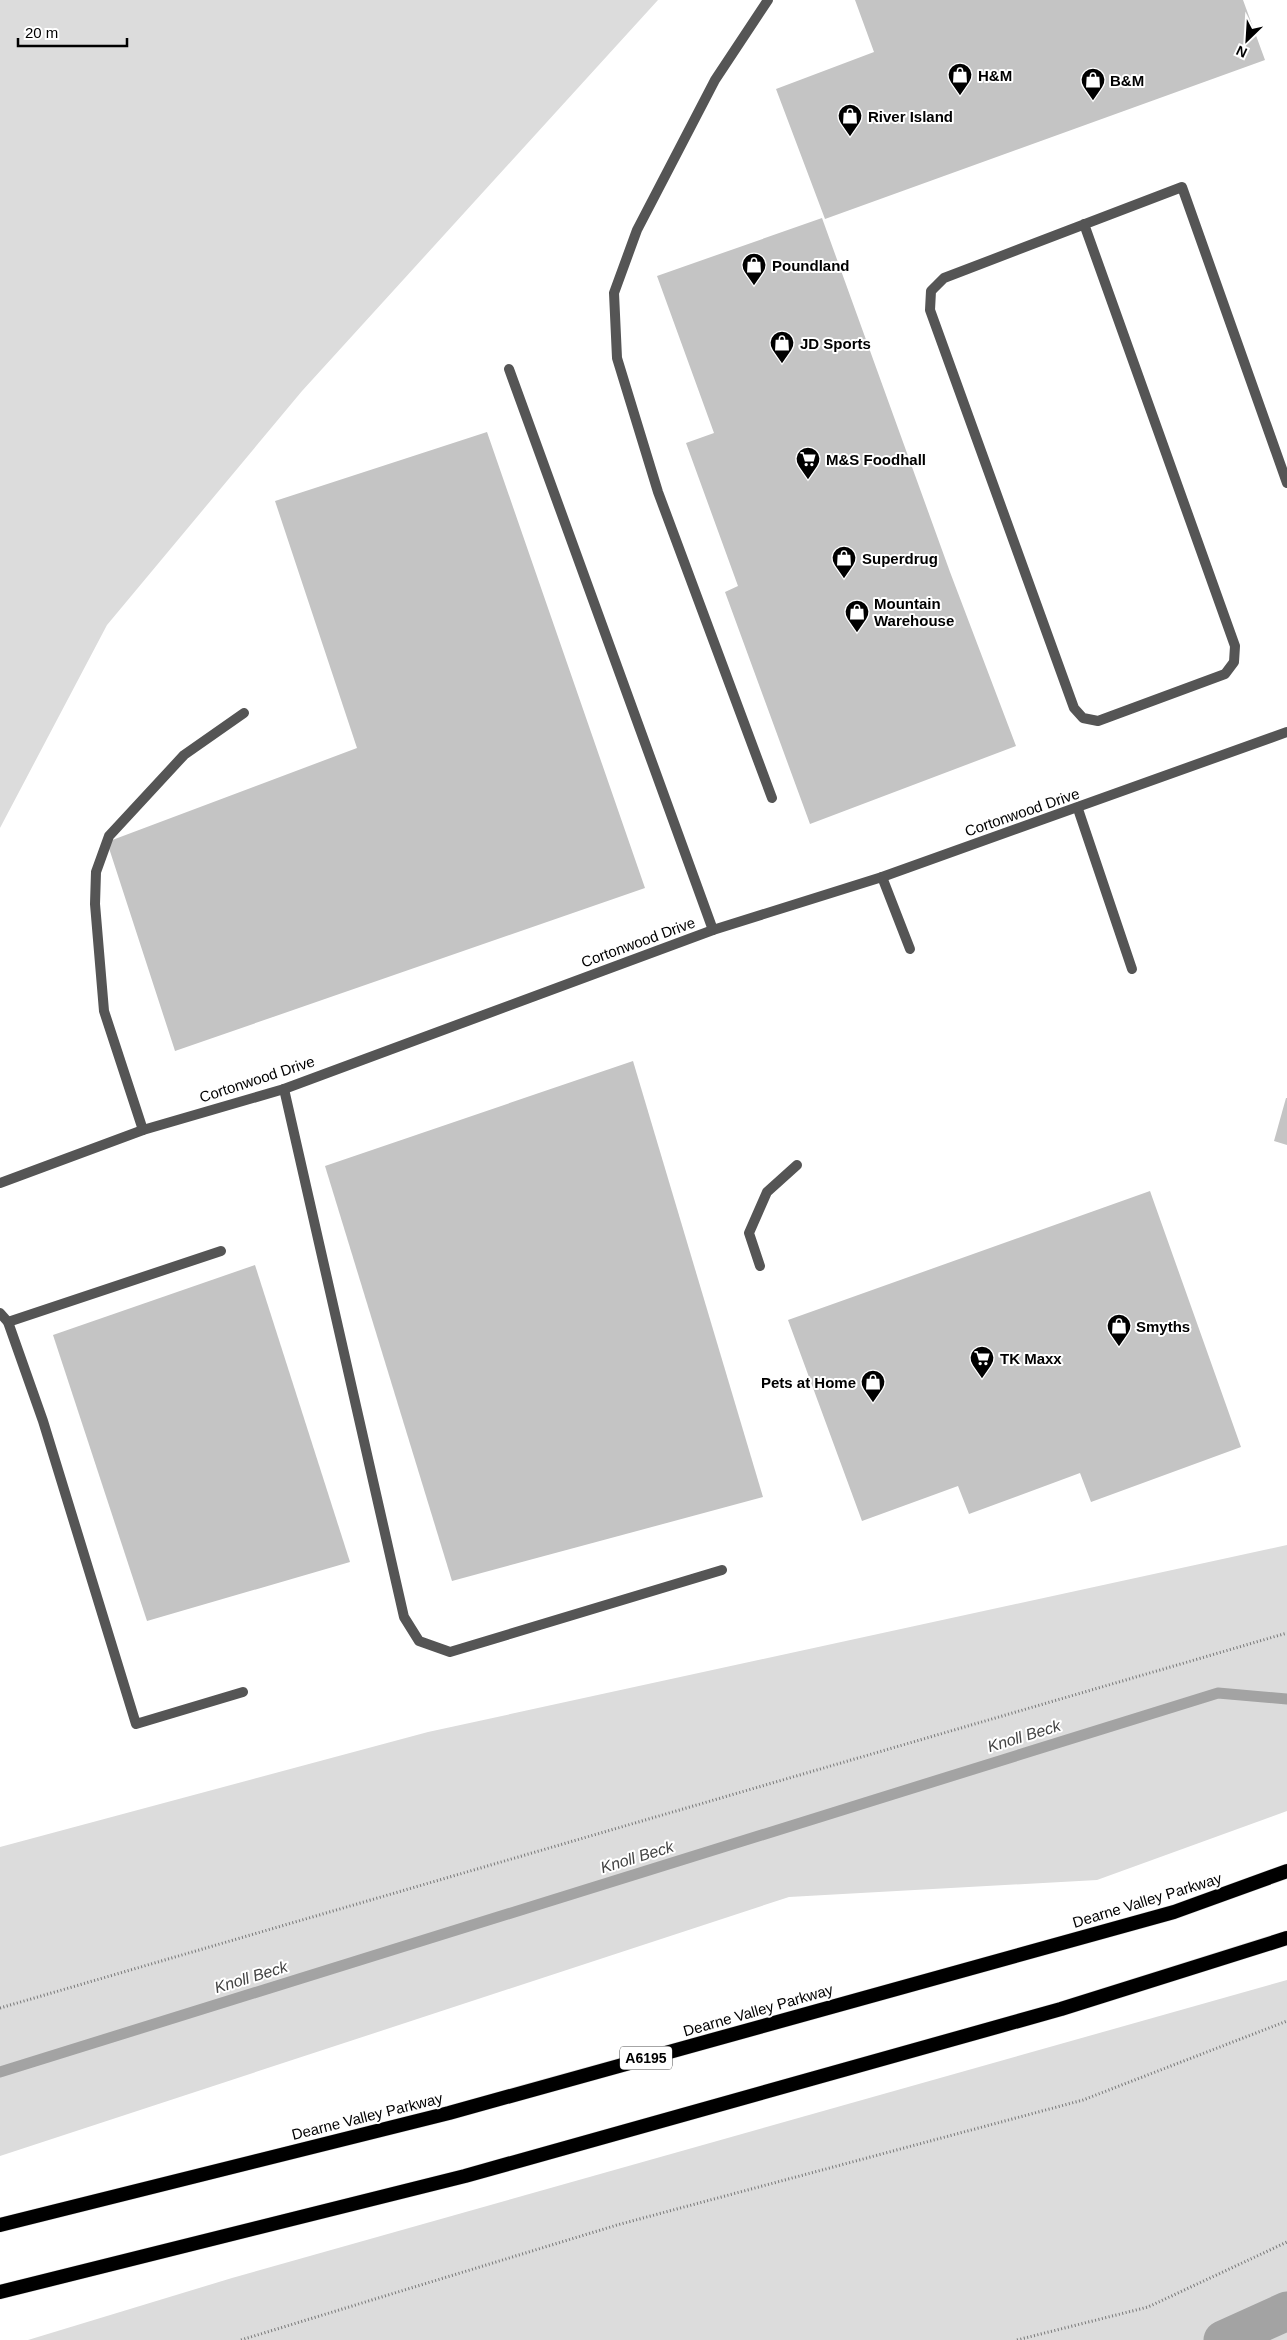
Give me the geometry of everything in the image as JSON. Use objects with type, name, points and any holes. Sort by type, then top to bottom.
[{"type":"highway","name":"Dearne Valley Parkway","points":[[0,2224],[449,2113],[1174,1912],[1287,1871]]},
{"type":"highway","points":[[0,2292],[465,2176],[1061,2008],[1287,1938]]},
{"type":"street","points":[[768,0],[706,98],[637,230],[614,293],[617,358],[658,492],[772,798]]},
{"type":"street","points":[[1084,224],[1235,646],[1234,662],[1225,674],[1098,721],[1083,718],[1074,708],[930,310],[931,291],[944,278],[1084,224],[1182,187],[1287,483]]},
{"type":"street","points":[[509,369],[713,930]]},
{"type":"street","points":[[143,1130],[104,1011],[95,904],[96,872],[109,836],[184,755],[244,713]]},
{"type":"street","name":"Cortonwood Drive","points":[[0,1183],[143,1130],[284,1089],[713,930],[882,877],[1078,809],[1287,732]]},
{"type":"street","points":[[1078,809],[1132,969]]},
{"type":"street","points":[[882,877],[910,949]]},
{"type":"street","points":[[284,1089],[404,1617],[419,1642],[450,1652],[722,1570]]},
{"type":"street","points":[[760,1266],[749,1233],[767,1192],[797,1165]]},
{"type":"street","points":[[8,1322],[222,1251]]},
{"type":"street","points":[[0,1313],[8,1322],[43,1421],[136,1724],[243,1692]]},
{"type":"path","points":[[0,2008],[1287,1633]]},
{"type":"path","points":[[241,2340],[617,2225],[1083,2100],[1287,2021]]},
{"type":"path","points":[[1017,2340],[1148,2307],[1287,2242]]},
{"type":"shaded area","points":[[0,0],[658,0],[302,391],[107,625],[0,828]]},
{"type":"shaded area","points":[[1287,1545],[1287,1811],[1097,1880],[789,1897],[0,2156],[0,1847],[428,1732]]},
{"type":"shaded area","points":[[1287,1980],[1287,2340],[28,2340],[232,2278]]},
{"type":"building","points":[[855,0],[1243,0],[1265,60],[825,219],[776,89],[874,52]]},
{"type":"building","points":[[822,218],[950,572],[1016,746],[810,824],[725,592],[738,586],[686,443],[714,433],[657,276]]},
{"type":"building","points":[[487,432],[645,888],[175,1051],[107,842],[357,748],[275,501]]},
{"type":"building","points":[[633,1061],[763,1497],[452,1581],[325,1166]]},
{"type":"building","points":[[1287,1098],[1287,1145],[1274,1141]]},
{"type":"building","points":[[1150,1191],[1241,1447],[1091,1502],[1080,1473],[969,1514],[958,1486],[862,1521],[788,1320]]},
{"type":"building","points":[[255,1265],[350,1562],[147,1621],[53,1335]]},
{"type":"waterway","name":"Knoll Beck","points":[[0,2072],[1218,1693],[1287,1699]]},
{"type":"waterway","points":[[1223,2340],[1287,2311]]},
{"type":"place","name":"H&M","points":[[960,96]]},
{"type":"place","name":"B&M","points":[[1093,101]]},
{"type":"place","name":"River Island","points":[[850,137]]},
{"type":"place","name":"Poundland","points":[[754,286]]},
{"type":"place","name":"JD Sports","points":[[782,364]]},
{"type":"place","name":"M&S Foodhall","points":[[808,480]]},
{"type":"place","name":"Superdrug","points":[[844,579]]},
{"type":"place","name":"Mountain Warehouse","points":[[857,633]]},
{"type":"place","name":"Smyths","points":[[1119,1347]]},
{"type":"place","name":"TK Maxx","points":[[982,1379]]},
{"type":"place","name":"Pets at Home","points":[[873,1403]]}]
